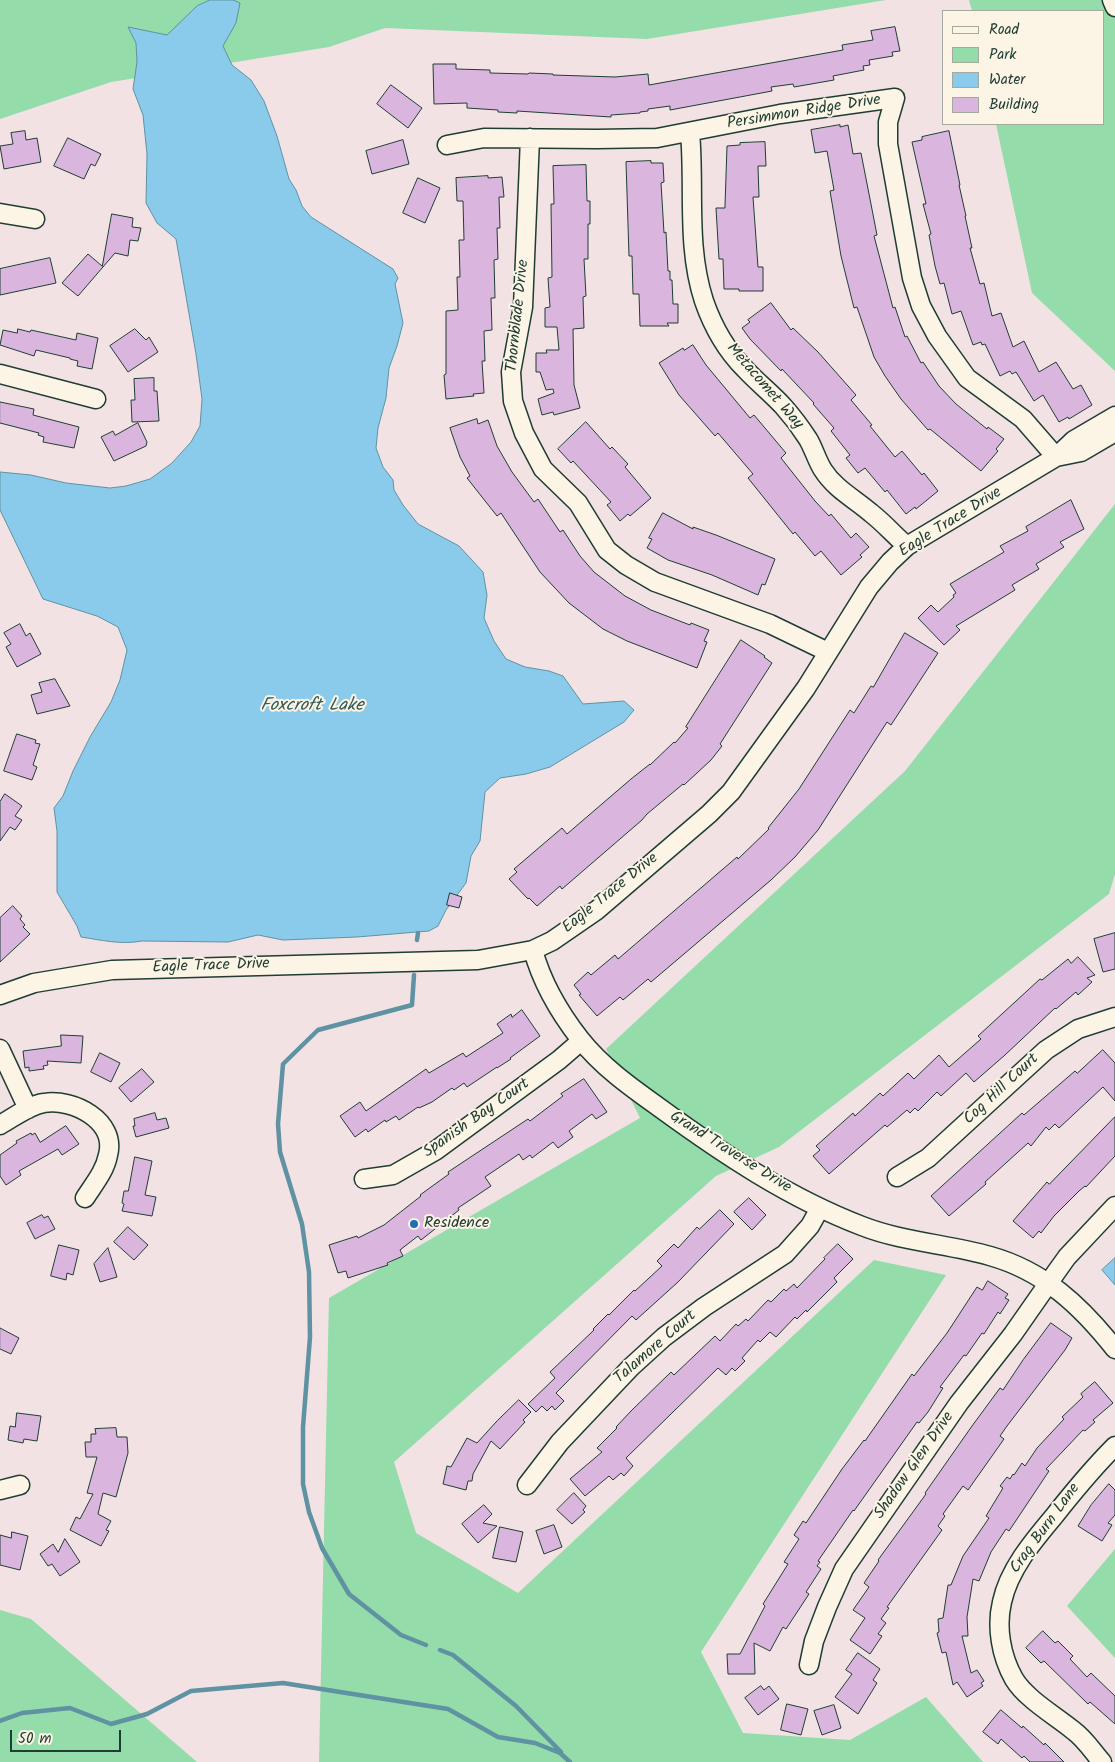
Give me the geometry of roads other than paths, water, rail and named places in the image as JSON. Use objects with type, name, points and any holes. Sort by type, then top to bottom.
[{"type":"street","points":[[1112,0],[1115,7]]},
{"type":"street","name":"Persimmon Ridge Drive","points":[[447,145],[484,138],[657,138],[780,114],[895,98],[888,122],[888,144],[912,278],[921,306],[937,336],[967,378],[1023,419],[1056,457]]},
{"type":"street","name":"Metacomet Way","points":[[690,132],[692,243],[704,301],[716,329],[727,348],[745,369],[792,417],[809,440],[822,469],[834,483],[872,513],[907,546]]},
{"type":"street","name":"Thornblade Drive","points":[[530,138],[523,307],[511,372],[514,400],[524,433],[543,469],[578,503],[607,550],[626,565],[655,582],[770,624],[828,652]]},
{"type":"street","points":[[0,213],[35,219]]},
{"type":"street","points":[[0,374],[96,399]]},
{"type":"street","name":"Eagle Trace Drive","points":[[0,995],[34,983],[112,970],[478,960],[533,950],[552,941],[597,910],[709,814],[731,792],[806,688],[869,587],[890,562],[907,546],[1056,457],[1074,440],[1115,416]]},
{"type":"street","name":"Eagle Trace Drive","points":[[1056,457],[1081,452],[1115,432]]},
{"type":"street","name":"Grand Traverse Drive","points":[[533,950],[538,966],[558,1009],[581,1041],[620,1079],[679,1122],[751,1170],[820,1208],[862,1226],[898,1238],[991,1256],[1048,1282],[1076,1305],[1115,1349]]},
{"type":"street","name":"Cog Hill Court","points":[[896,1176],[928,1158],[1046,1050],[1078,1028],[1115,1017]]},
{"type":"street","name":"Spanish Bay Court","points":[[364,1179],[394,1175],[435,1150],[559,1060],[581,1041]]},
{"type":"street","points":[[0,1050],[28,1109]]},
{"type":"street","points":[[0,1125],[42,1103],[54,1102],[73,1105],[90,1113],[102,1125],[109,1138],[109,1153],[102,1172],[85,1198]]},
{"type":"street","name":"Shadow Glen Drive","points":[[809,1665],[814,1641],[844,1569],[959,1402],[1013,1334],[1048,1282],[1067,1257],[1115,1206]]},
{"type":"street","name":"Talamore Court","points":[[527,1485],[560,1442],[631,1367],[664,1337],[704,1307],[785,1254],[810,1226],[820,1208]]},
{"type":"street","name":"Crag Burn Lane","points":[[1102,1762],[1076,1732],[1032,1698],[1015,1680],[1004,1657],[999,1629],[1002,1602],[1011,1575],[1039,1535],[1091,1469],[1115,1446]]},
{"type":"street","points":[[0,1490],[20,1485]]},
{"type":"water","name":"Foxcroft Lake","points":[[210,0],[233,0],[240,3],[236,23],[223,46],[232,65],[251,80],[264,101],[277,136],[289,179],[296,190],[302,206],[311,217],[393,269],[398,278],[395,284],[403,323],[389,368],[386,398],[378,428],[376,448],[383,467],[393,480],[394,490],[418,524],[459,546],[483,572],[487,595],[484,618],[494,641],[506,659],[525,667],[549,671],[563,676],[583,704],[624,701],[634,710],[624,722],[550,767],[526,774],[500,778],[485,792],[480,841],[471,856],[466,883],[446,910],[438,926],[429,931],[357,937],[283,940],[258,935],[228,942],[111,942],[81,937],[77,926],[57,892],[57,831],[54,808],[63,796],[90,737],[111,702],[120,680],[127,650],[118,627],[97,616],[43,599],[0,510],[0,472],[110,488],[126,486],[150,479],[172,463],[191,442],[200,426],[202,399],[176,239],[157,223],[146,203],[147,154],[143,115],[133,89],[137,62],[136,43],[128,27],[167,35],[197,6]]},
{"type":"water","points":[[1115,1258],[1115,1285],[1102,1270]]},
{"type":"waterway","points":[[417,940],[418,933]]},
{"type":"waterway","points":[[414,975],[412,1005],[318,1030],[283,1064],[278,1124],[280,1152],[302,1224],[309,1272],[310,1337],[303,1427],[303,1484],[309,1512],[322,1548],[349,1594],[401,1635],[426,1645]]},
{"type":"waterway","points":[[440,1650],[453,1655],[516,1706],[561,1752]]},
{"type":"waterway","points":[[0,1721],[22,1713],[70,1708],[111,1724],[147,1714],[191,1691],[283,1683],[448,1709],[498,1737],[535,1743],[560,1753],[570,1762]]},
{"type":"place","name":"Residence","points":[[414,1224]]}]
